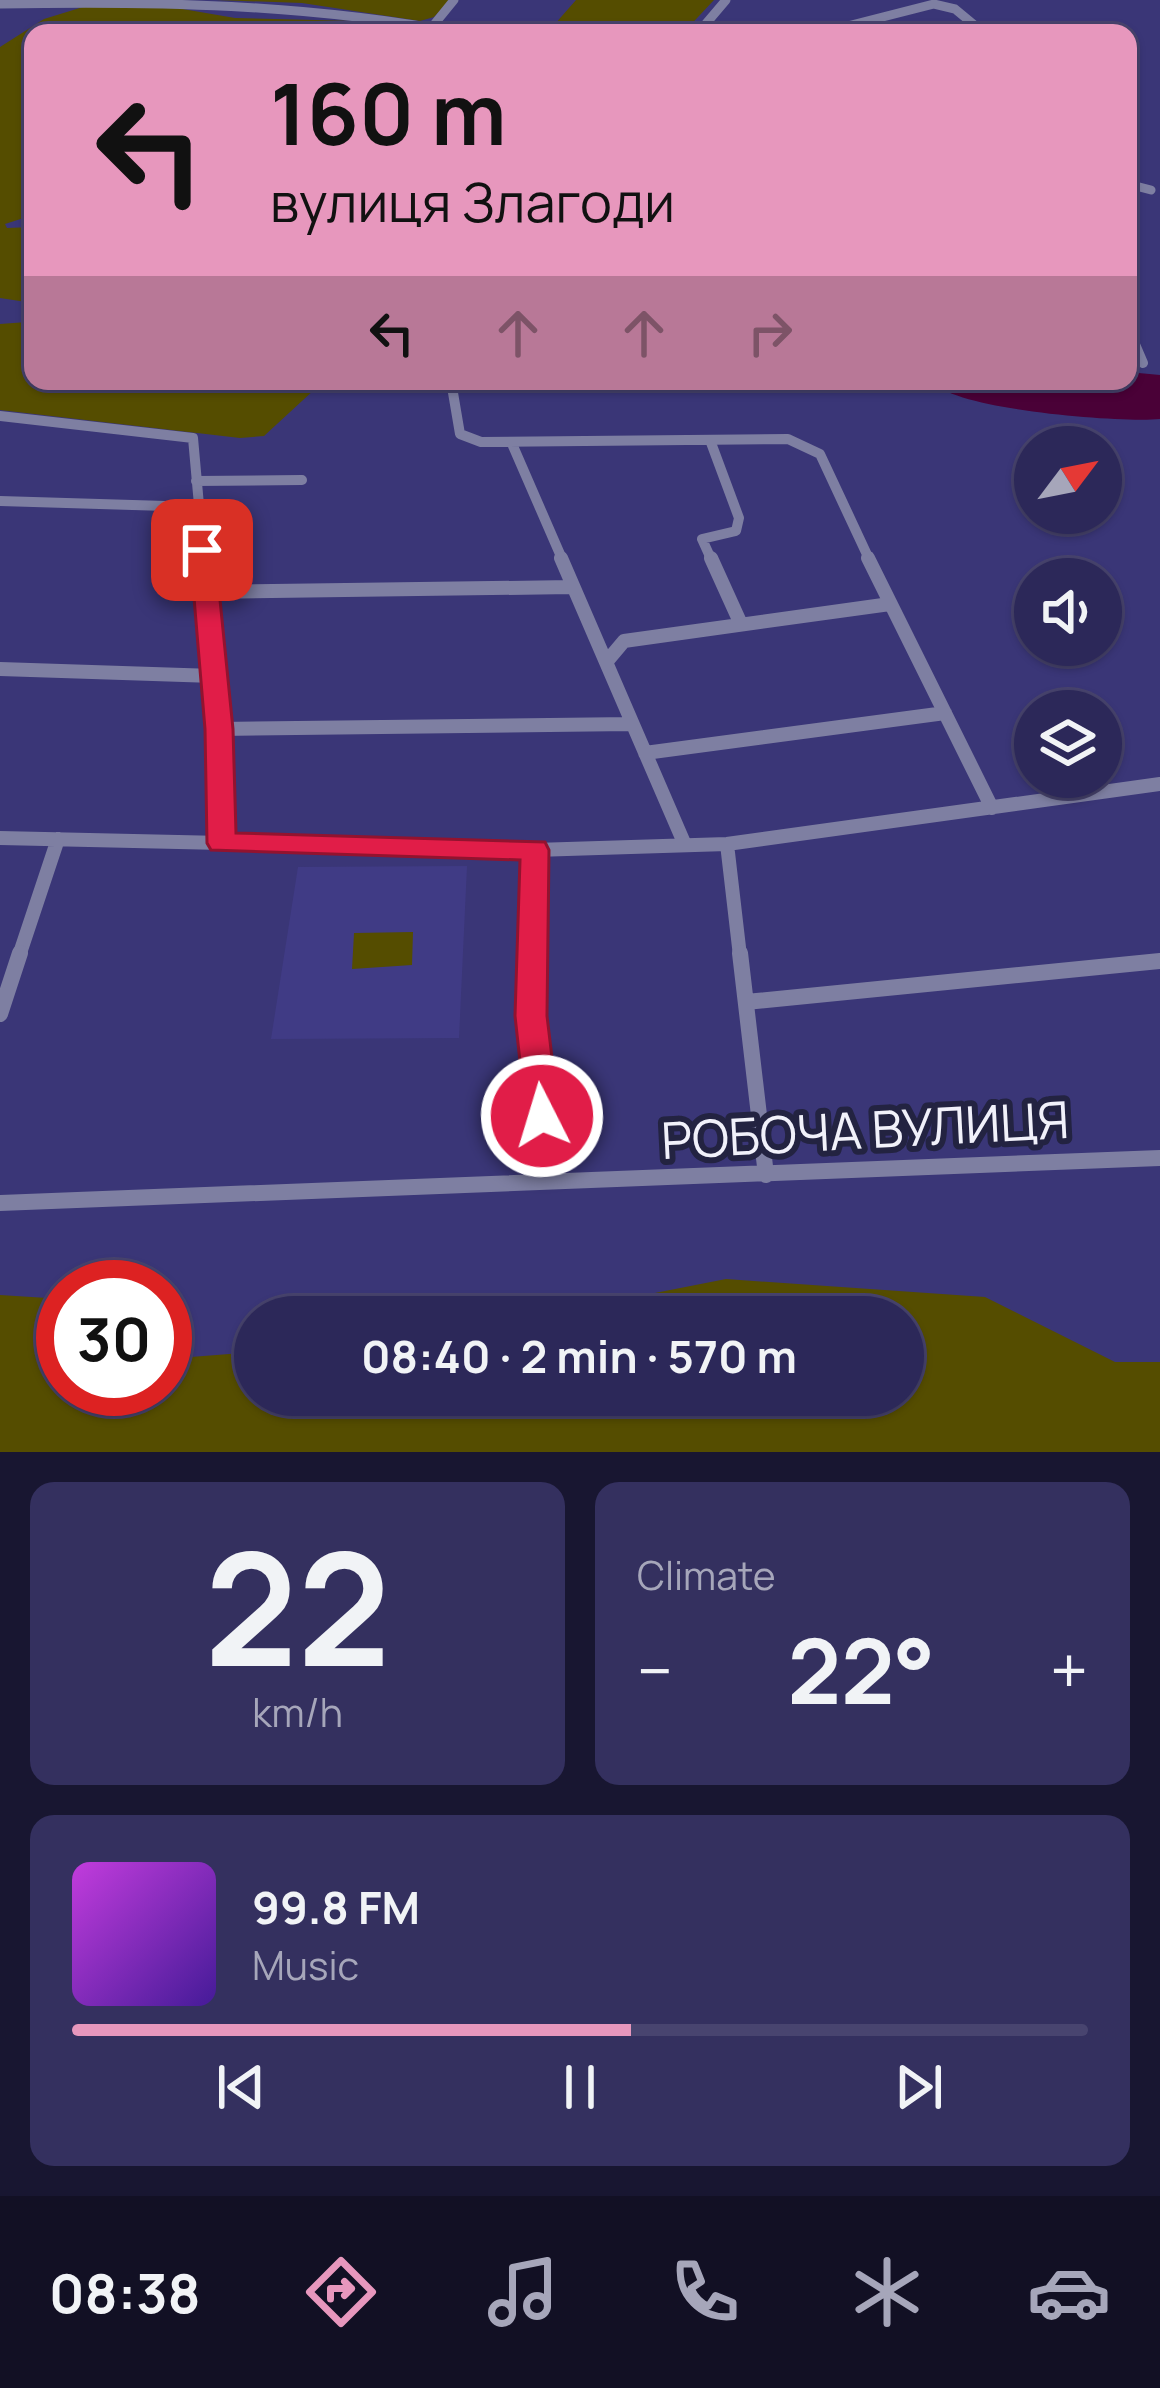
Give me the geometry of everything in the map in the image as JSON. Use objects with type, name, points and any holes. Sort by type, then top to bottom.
[{"type":"street","points":[[434,24],[454,0]]},
{"type":"street","points":[[706,24],[726,0]]},
{"type":"street","points":[[860,24],[926,1],[956,10],[973,24]]},
{"type":"street","points":[[0,4],[271,4],[411,24]]},
{"type":"street","points":[[1137,186],[1151,190]]},
{"type":"street","points":[[1137,348],[1143,362]]},
{"type":"street","points":[[453,390],[460,434],[470,440],[513,446],[544,439],[788,440],[812,446],[822,454],[890,604],[992,808]]},
{"type":"street","points":[[0,416],[193,438],[219,729],[221,843]]},
{"type":"street","points":[[710,440],[739,518],[736,531],[702,539],[740,622]]},
{"type":"street","points":[[513,446],[685,845]]},
{"type":"street","points":[[196,481],[302,480]]},
{"type":"street","points":[[0,501],[199,507]]},
{"type":"street","points":[[206,592],[572,586]]},
{"type":"street","points":[[608,660],[624,641],[890,604]]},
{"type":"street","points":[[0,669],[214,676]]},
{"type":"street","points":[[645,753],[945,713]]},
{"type":"street","points":[[219,729],[631,724]]},
{"type":"street","points":[[0,838],[535,850],[727,844],[1160,784]]},
{"type":"street","points":[[0,1014],[58,839]]},
{"type":"street","points":[[727,844],[766,1175]]},
{"type":"street","points":[[532,1179],[542,1116],[531,1016],[535,850]]},
{"type":"street","points":[[746,1002],[1160,962]]},
{"type":"street","name":"РОБОЧА ВУЛИЦЯ","points":[[0,1203],[1160,1158]]},
{"type":"shaded area","points":[[216,0],[450,0],[434,17],[420,21],[302,3]]},
{"type":"shaded area","points":[[576,0],[714,0],[691,24],[555,24]]},
{"type":"shaded area","points":[[83,7],[171,7],[235,18],[358,24],[36,24]]},
{"type":"shaded area","points":[[24,32],[24,218],[5,224],[24,227],[24,302],[0,298],[0,47]]},
{"type":"shaded area","points":[[24,322],[24,390],[314,390],[264,436],[240,438],[0,410],[0,324]]},
{"type":"shaded area","points":[[1137,373],[1160,375],[1160,419],[1111,419],[1003,407],[946,391],[1137,390]]},
{"type":"shaded area","points":[[467,866],[459,1038],[271,1039],[298,867]]},
{"type":"shaded area","points":[[413,932],[412,965],[352,969],[354,933]]},
{"type":"shaded area","points":[[726,1279],[985,1297],[1115,1362],[1160,1362],[1160,1452],[0,1452],[0,1295],[36,1297],[36,1416],[192,1416],[192,1357],[234,1354],[234,1416],[924,1416],[924,1296],[640,1296]]},
{"type":"route","points":[[202,550],[219,729],[221,843],[535,850],[531,1016],[542,1116]]}]
